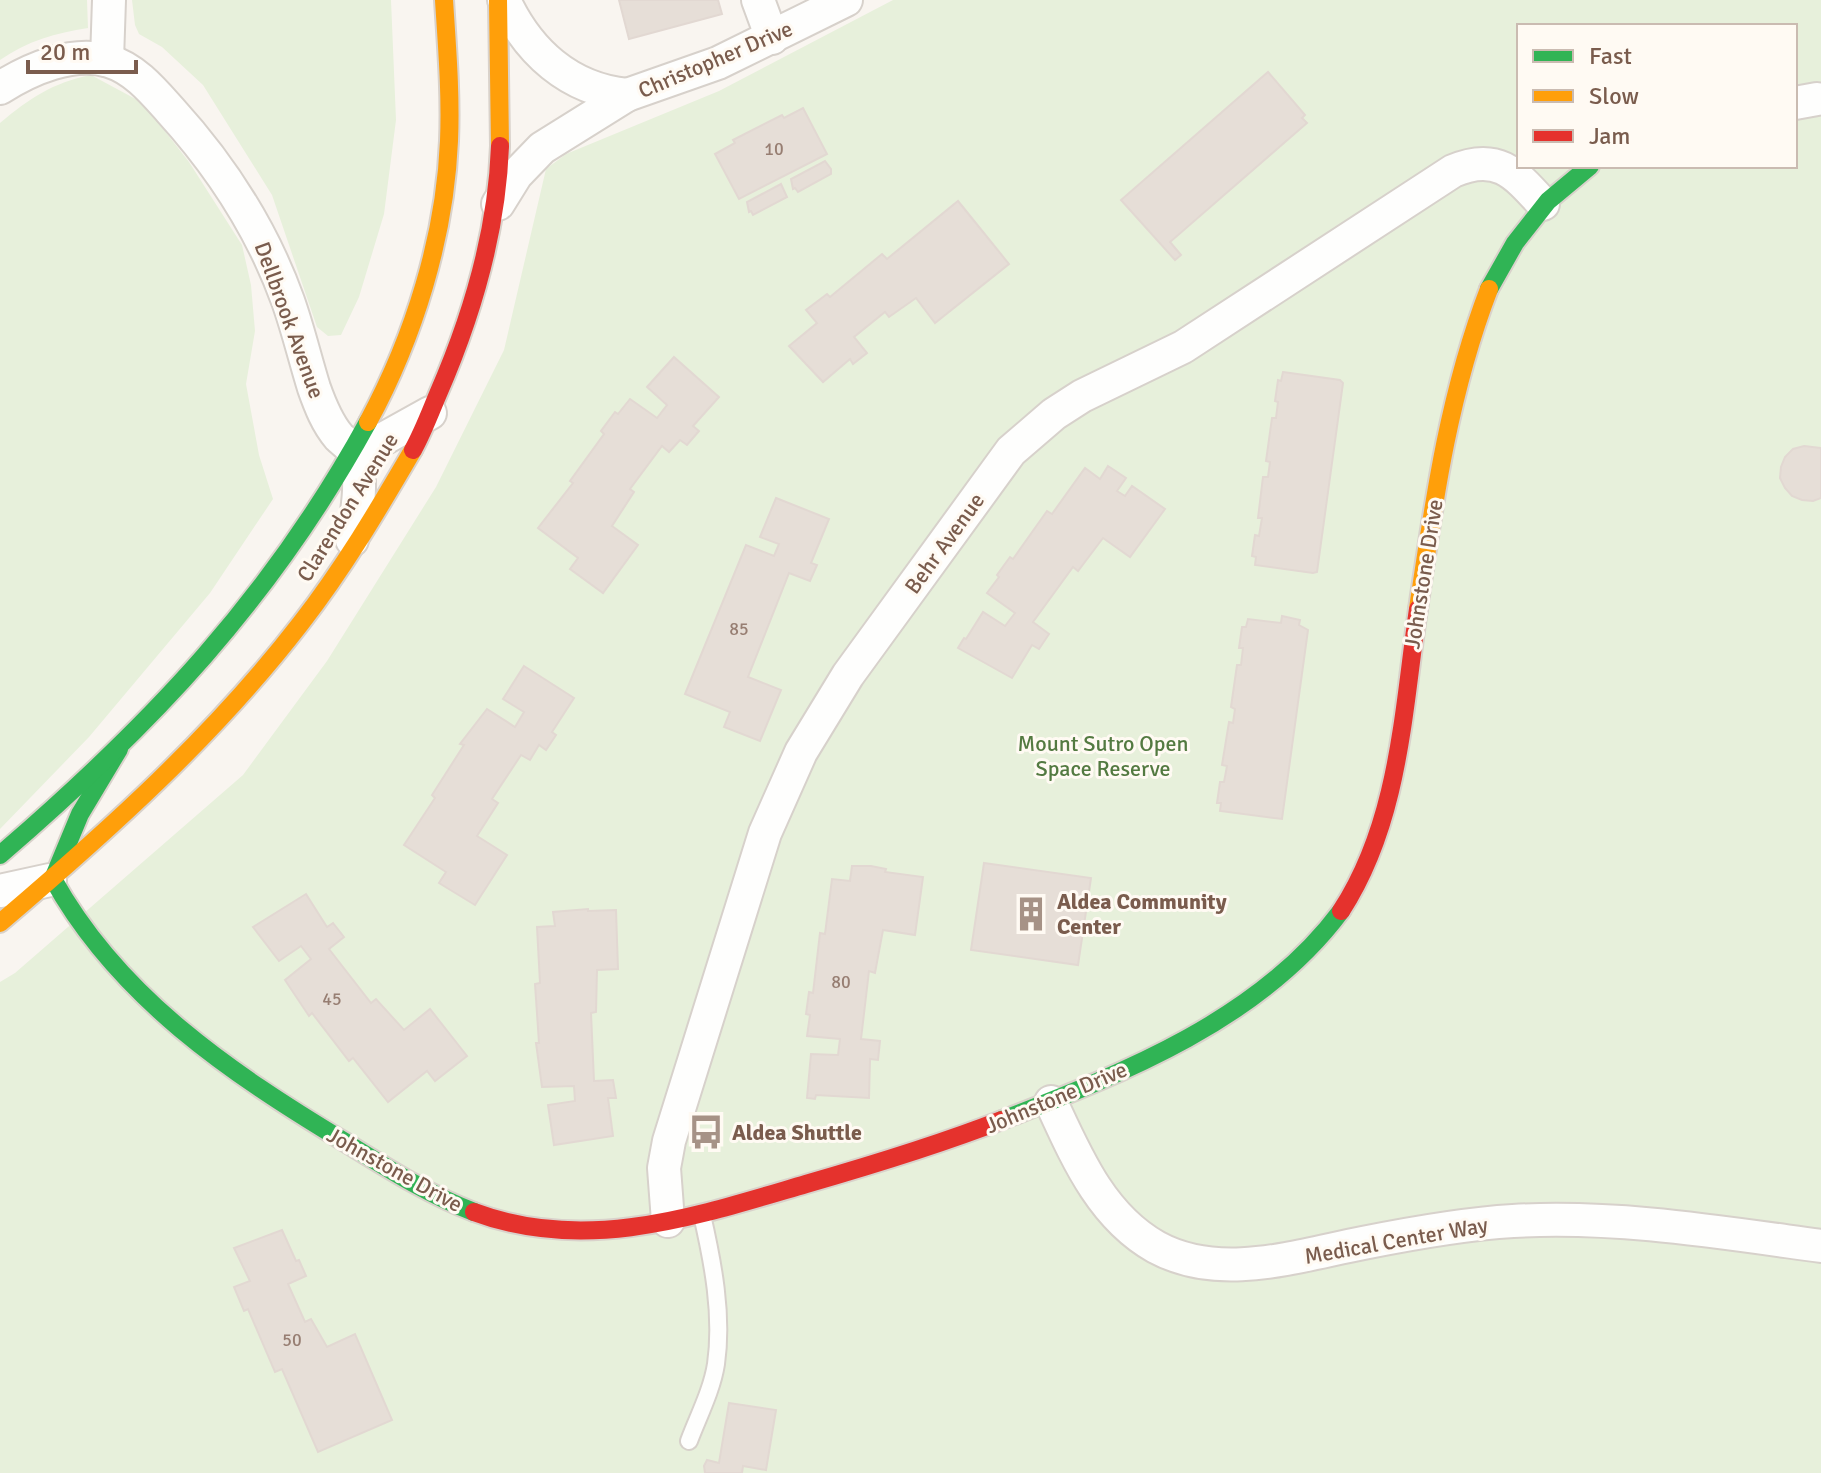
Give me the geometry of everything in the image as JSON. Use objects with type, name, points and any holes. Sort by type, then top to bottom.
[{"type":"street","points":[[0,88],[64,60],[107,60],[109,0]]},
{"type":"street","name":"Clarendon Avenue","points":[[0,855],[119,749],[180,686],[249,606],[352,450],[388,381],[420,300],[439,224],[449,151],[450,114],[444,0]]},
{"type":"street","name":"Clarendon Avenue","points":[[0,923],[129,810],[200,738],[293,632],[349,555],[395,480],[430,413],[471,309],[488,246],[501,137],[501,0]]},
{"type":"street","name":"Christopher Drive","points":[[501,0],[529,44],[545,60],[597,90],[627,95]]},
{"type":"street","points":[[758,0],[772,38]]},
{"type":"street","name":"Christopher Drive","points":[[494,211],[516,175],[542,148],[627,95],[718,63],[846,0]]},
{"type":"street","name":"Dellbrook Avenue","points":[[107,60],[130,71],[150,88],[206,153],[243,206],[271,258],[323,411],[335,432],[352,450],[357,467],[358,495],[349,555]]},
{"type":"street","name":"Behr Avenue","points":[[668,1221],[664,1168],[669,1141],[751,875],[784,789],[816,726],[848,675],[1011,451],[1063,408],[1183,347],[1453,171],[1469,164],[1501,166],[1514,174],[1543,204]]},
{"type":"street","name":"Johnstone Drive","points":[[53,879],[80,925],[138,993],[174,1025],[283,1104],[413,1183],[473,1213],[537,1229],[603,1232],[702,1214],[939,1145],[1051,1102],[1170,1046],[1245,1002],[1291,966],[1324,934],[1362,879],[1378,837],[1391,784],[1455,387],[1472,334],[1516,239],[1543,204],[1588,168]]},
{"type":"street","points":[[352,450],[385,438],[430,413]]},
{"type":"street","points":[[0,891],[53,879],[80,814],[119,749]]},
{"type":"street","name":"Medical Center Way","points":[[1051,1102],[1103,1200],[1127,1227],[1157,1248],[1192,1260],[1230,1265],[1279,1262],[1423,1232],[1514,1221],[1566,1220],[1673,1227],[1821,1246]]},
{"type":"lane","points":[[689,1441],[716,1366],[714,1275],[702,1214]]},
{"type":"green space","points":[[0,0],[87,0],[88,28],[42,39],[0,60]]},
{"type":"green space","points":[[132,0],[391,0],[396,120],[384,214],[359,297],[341,335],[328,336],[317,327],[272,195],[203,85],[162,47],[139,34]]},
{"type":"green space","name":"Mount Sutro Open Space Reserve","points":[[893,0],[1821,0],[1821,1473],[0,1473],[0,982],[15,973],[243,775],[327,661],[436,487],[504,350],[546,169],[566,154],[719,91]]},
{"type":"green space","points":[[91,75],[143,103],[189,162],[242,245],[251,285],[255,331],[246,384],[259,455],[273,499],[210,593],[89,737],[0,829],[0,123],[42,93]]},
{"type":"building","points":[[619,0],[718,0],[722,14],[629,39]]},
{"type":"building","points":[[1268,72],[1305,115],[1302,118],[1307,123],[1170,242],[1181,255],[1175,260],[1121,200]]},
{"type":"building","points":[[803,108],[827,154],[739,199],[715,154],[735,143],[733,140]]},
{"type":"building","points":[[825,161],[831,174],[798,192],[793,189],[791,179]]},
{"type":"building","points":[[781,184],[787,197],[753,215],[749,212],[747,202]]},
{"type":"building","points":[[958,201],[1009,264],[935,323],[916,298],[889,317],[885,312],[854,337],[867,353],[853,364],[850,359],[823,382],[789,346],[817,323],[806,310],[827,294],[830,297],[882,254],[887,259]]},
{"type":"building","points":[[674,357],[719,397],[693,426],[699,431],[687,445],[680,440],[669,452],[662,446],[630,489],[634,492],[612,526],[638,545],[603,593],[570,569],[578,558],[538,528],[573,483],[570,481],[604,434],[601,431],[615,412],[618,414],[630,399],[657,418],[667,405],[647,387]]},
{"type":"building","points":[[1283,372],[1340,380],[1343,383],[1317,572],[1313,573],[1255,565],[1256,557],[1252,556],[1255,535],[1259,536],[1262,518],[1258,518],[1263,477],[1268,477],[1270,462],[1266,461],[1272,418],[1276,418],[1278,380],[1281,381]]},
{"type":"building","points":[[1804,446],[1821,448],[1821,498],[1813,501],[1792,496],[1780,478],[1785,457],[1793,449]]},
{"type":"building","points":[[1108,466],[1126,478],[1117,491],[1125,496],[1132,486],[1165,509],[1130,557],[1103,538],[1078,571],[1073,567],[1033,622],[1049,634],[1039,649],[1032,645],[1012,678],[958,648],[983,612],[1005,626],[1015,613],[987,593],[999,577],[997,575],[1010,557],[1013,559],[1047,511],[1052,514],[1085,468],[1100,479]]},
{"type":"building","points":[[776,498],[829,519],[811,563],[817,565],[810,581],[789,573],[748,677],[781,690],[760,741],[724,727],[730,712],[685,694],[746,545],[774,556],[779,544],[760,537]]},
{"type":"building","points":[[1282,616],[1300,620],[1299,625],[1308,630],[1282,819],[1220,811],[1221,803],[1217,803],[1220,782],[1224,782],[1227,766],[1222,765],[1229,722],[1233,723],[1235,709],[1231,707],[1237,665],[1241,665],[1243,648],[1239,648],[1242,627],[1246,627],[1248,619],[1281,623]]},
{"type":"building","points":[[524,666],[574,698],[552,732],[556,735],[546,750],[539,745],[530,760],[521,755],[492,799],[498,803],[477,836],[507,855],[475,905],[439,883],[446,872],[404,845],[435,798],[432,795],[464,745],[460,744],[487,709],[515,727],[524,712],[503,699]]},
{"type":"building","name":"Aldea Community Center","points":[[984,863],[1091,878],[1078,965],[971,950]]},
{"type":"building","points":[[852,866],[871,866],[886,869],[885,872],[923,877],[915,935],[883,930],[875,973],[869,971],[861,1039],[880,1041],[878,1060],[870,1059],[869,1098],[816,1095],[815,1099],[807,1098],[811,1054],[838,1055],[840,1039],[807,1036],[810,1015],[806,1014],[809,992],[813,993],[820,933],[825,934],[832,879],[850,881]]},
{"type":"building","points":[[306,894],[327,927],[333,923],[344,937],[329,949],[371,1003],[376,999],[404,1030],[430,1009],[467,1056],[435,1081],[427,1071],[388,1102],[353,1058],[349,1061],[312,1013],[309,1016],[285,980],[311,959],[301,946],[279,961],[253,927]]},
{"type":"building","points":[[616,910],[618,969],[597,970],[596,1012],[591,1013],[594,1081],[613,1080],[616,1098],[608,1098],[613,1136],[554,1145],[548,1105],[575,1101],[574,1086],[542,1087],[536,1043],[539,1043],[535,984],[540,983],[537,927],[555,926],[553,912]]},
{"type":"building","points":[[282,1230],[306,1276],[288,1284],[305,1322],[311,1319],[327,1347],[355,1334],[392,1420],[318,1452],[282,1369],[275,1372],[248,1309],[244,1311],[234,1287],[250,1281],[234,1248]]},
{"type":"building","points":[[729,1403],[776,1410],[766,1470],[743,1466],[742,1473],[705,1473],[707,1460],[719,1463]]},
{"type":"traffic: fast","points":[[1489,289],[1515,243],[1548,201],[1588,168]]},
{"type":"traffic: fast","points":[[0,855],[108,757],[205,656],[291,546],[368,422]]},
{"type":"traffic: fast","points":[[119,749],[80,814],[53,879],[80,922],[110,961],[144,996],[220,1060],[302,1116],[392,1171],[474,1212]]},
{"type":"traffic: fast","points":[[1002,1120],[1142,1062],[1231,1012],[1271,983],[1308,949],[1341,911]]},
{"type":"traffic: slow","points":[[368,422],[413,321],[434,250],[441,213],[449,123],[444,0]]},
{"type":"traffic: slow","points":[[498,0],[500,146]]},
{"type":"traffic: slow","points":[[1418,609],[1453,407],[1489,289]]},
{"type":"traffic: slow","points":[[0,923],[158,781],[268,665],[331,582],[413,450]]},
{"type":"traffic: jam","points":[[413,450],[462,334],[481,273],[494,210],[500,146]]},
{"type":"traffic: jam","points":[[1341,911],[1360,877],[1387,803],[1396,765],[1418,609]]},
{"type":"traffic: jam","points":[[474,1212],[516,1224],[558,1230],[641,1226],[765,1196],[905,1154],[1002,1120]]},
{"type":"place","name":"Aldea Community Center","points":[[1031,914]]},
{"type":"place","name":"Aldea Shuttle","points":[[706,1132]]}]
